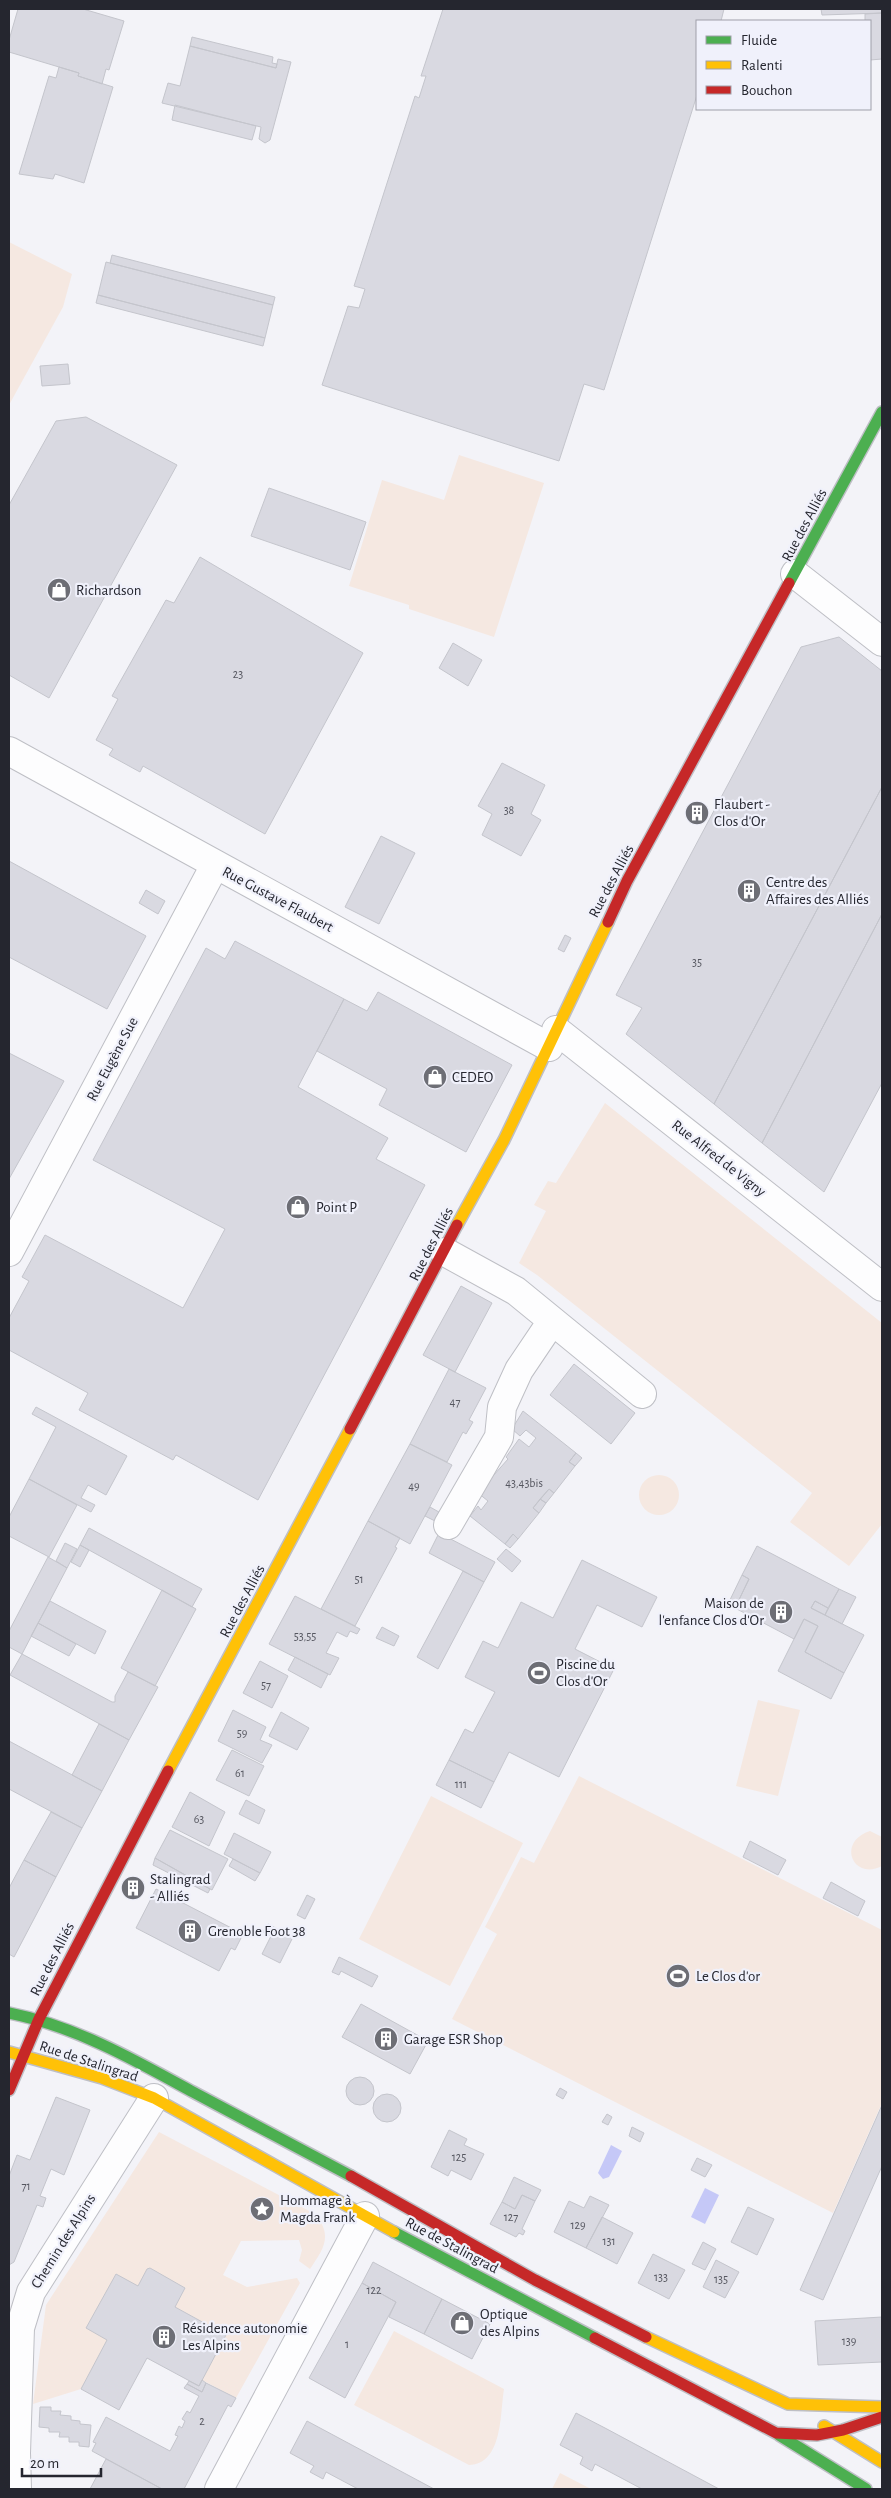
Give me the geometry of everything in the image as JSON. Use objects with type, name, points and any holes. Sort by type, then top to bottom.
[{"type":"street","name":"Rue des Alliés","points":[[9,2090],[38,2019],[105,1889],[445,1252],[482,1178],[504,1140],[627,881],[882,412]]},
{"type":"street","points":[[795,574],[882,642]]},
{"type":"street","name":"Rue Gustave Flaubert","points":[[9,751],[216,865],[552,1038]]},
{"type":"street","name":"Rue Eugène Sue","points":[[9,1252],[216,865]]},
{"type":"street","name":"Rue Alfred de Vigny","points":[[552,1038],[882,1287]]},
{"type":"street","points":[[445,1252],[516,1292],[642,1394]]},
{"type":"street","points":[[448,1525],[499,1437],[502,1407],[519,1370],[552,1321]]},
{"type":"street","name":"Rue de Stalingrad","points":[[9,2013],[38,2019],[69,2030],[153,2070],[378,2191],[535,2280],[674,2351],[788,2404],[859,2408],[882,2407]]},
{"type":"street","name":"Rue de Stalingrad","points":[[9,2052],[102,2078],[154,2098],[365,2216],[776,2433],[796,2438],[836,2432],[882,2417]]},
{"type":"street","name":"Chemin des Alpins","points":[[17,2489],[16,2453],[20,2328],[31,2292],[154,2098]]},
{"type":"street","points":[[219,2489],[365,2216]]},
{"type":"street","points":[[788,2404],[882,2462]]},
{"type":"street","points":[[836,2460],[836,2432],[859,2408]]},
{"type":"street","points":[[776,2433],[836,2460],[866,2489]]},
{"type":"shaded area","points":[[9,242],[72,274],[63,307],[9,405]]},
{"type":"shaded area","points":[[459,455],[544,483],[494,637],[409,609],[409,605],[349,586],[382,480],[444,500]]},
{"type":"shaded area","points":[[605,1103],[882,1323],[882,1524],[849,1566],[790,1522],[812,1493],[537,1275],[519,1263],[546,1211],[534,1205],[548,1181],[556,1183]]},
{"type":"shaded area","points":[[663,1475],[670,1478],[676,1484],[679,1495],[678,1503],[670,1512],[663,1515],[655,1515],[648,1512],[640,1503],[639,1491],[642,1484],[651,1476]]},
{"type":"shaded area","points":[[758,1700],[800,1710],[778,1796],[736,1786]]},
{"type":"shaded area","name":"Le Clos d'or","points":[[579,1776],[882,1930],[882,2103],[833,2213],[452,2019],[497,1934],[485,1927],[521,1857],[534,1863]]},
{"type":"shaded area","points":[[431,1796],[523,1843],[450,1986],[359,1939]]},
{"type":"shaded area","points":[[870,1831],[882,1837],[882,1866],[872,1869],[863,1868],[856,1864],[852,1858],[851,1851],[853,1843],[860,1836]]},
{"type":"shaded area","points":[[159,2132],[315,2214],[321,2222],[325,2236],[319,2255],[310,2269],[299,2261],[302,2250],[299,2240],[241,2241],[223,2275],[247,2287],[297,2278],[300,2283],[236,2398],[202,2380],[226,2335],[175,2307],[185,2288],[148,2268],[81,2389],[33,2404],[46,2305]]},
{"type":"shaded area","points":[[394,2331],[504,2389],[498,2436],[488,2456],[480,2462],[469,2465],[354,2405]]},
{"type":"shaded area","points":[[560,2473],[591,2489],[552,2489]]},
{"type":"water","points":[[611,2145],[622,2151],[609,2177],[603,2179],[598,2173]]},
{"type":"water","points":[[705,2188],[719,2195],[705,2224],[691,2217]]},
{"type":"building","points":[[18,9],[83,9],[124,21],[109,70],[106,69],[102,84],[78,76],[79,73],[9,52],[9,40]]},
{"type":"building","points":[[443,9],[724,9],[721,20],[696,20],[696,98],[604,390],[584,384],[559,461],[322,385],[348,306],[359,308],[365,289],[354,286],[415,96],[419,98],[426,76],[421,76]]},
{"type":"building","points":[[821,9],[882,9],[882,13],[822,15]]},
{"type":"building","points":[[882,13],[882,59],[871,60],[871,20],[865,20],[865,14]]},
{"type":"building","points":[[192,37],[273,57],[272,63],[277,64],[276,68],[190,46]]},
{"type":"building","points":[[190,46],[276,68],[278,59],[291,62],[270,140],[265,143],[259,139],[261,127],[162,103],[168,83],[180,86]]},
{"type":"building","points":[[59,67],[79,73],[78,76],[113,87],[84,183],[55,174],[53,179],[19,174],[49,76],[56,78]]},
{"type":"building","points":[[175,105],[256,126],[252,140],[172,120]]},
{"type":"building","points":[[112,255],[275,297],[273,305],[110,263]]},
{"type":"building","points":[[106,262],[273,305],[265,338],[98,295]]},
{"type":"building","points":[[98,295],[265,338],[263,346],[96,303]]},
{"type":"building","points":[[68,364],[70,384],[42,386],[40,366]]},
{"type":"building","name":"Richardson","points":[[86,417],[177,465],[49,698],[9,675],[9,505],[56,421]]},
{"type":"building","points":[[269,488],[366,522],[350,570],[251,536]]},
{"type":"building","points":[[200,557],[363,653],[265,834],[143,766],[140,772],[109,755],[113,749],[96,740],[118,699],[112,696],[166,600],[174,603]]},
{"type":"building","name":"Centre des Affaires des Alliés","points":[[839,637],[882,671],[882,787],[714,1104],[626,1034],[642,1008],[616,995],[801,647]]},
{"type":"building","points":[[453,643],[482,660],[468,686],[439,668]]},
{"type":"building","points":[[502,763],[545,785],[531,814],[541,820],[521,856],[482,835],[492,814],[478,806]]},
{"type":"building","points":[[882,787],[882,914],[762,1143],[714,1104]]},
{"type":"building","name":"Flaubert - Clos d'Or","points":[[698,805],[704,808],[697,822],[691,819]]},
{"type":"building","points":[[381,836],[415,853],[379,924],[345,907]]},
{"type":"building","points":[[9,861],[146,936],[107,1009],[9,957]]},
{"type":"building","points":[[146,890],[165,901],[158,914],[139,903]]},
{"type":"building","points":[[882,914],[882,1083],[824,1192],[762,1143]]},
{"type":"building","points":[[565,935],[571,938],[564,952],[558,949]]},
{"type":"building","name":"Point P","points":[[235,941],[344,999],[298,1087],[388,1138],[376,1159],[425,1185],[258,1500],[176,1455],[173,1460],[79,1410],[88,1393],[9,1350],[9,1318],[29,1281],[22,1277],[45,1235],[183,1308],[225,1229],[93,1160],[206,948],[225,959]]},
{"type":"building","name":"CEDEO","points":[[378,992],[512,1065],[466,1152],[379,1105],[387,1089],[317,1051],[344,999],[367,1011]]},
{"type":"building","points":[[9,1053],[64,1081],[9,1179]]},
{"type":"building","points":[[461,1286],[492,1303],[455,1372],[423,1355]]},
{"type":"building","points":[[574,1364],[635,1413],[611,1444],[550,1395]]},
{"type":"building","points":[[449,1369],[486,1388],[469,1420],[473,1422],[466,1434],[463,1432],[447,1462],[410,1444]]},
{"type":"building","points":[[36,1407],[127,1456],[106,1495],[88,1485],[81,1498],[95,1505],[91,1512],[29,1479],[56,1427],[32,1414]]},
{"type":"building","points":[[523,1411],[576,1453],[569,1462],[575,1466],[554,1493],[549,1489],[533,1508],[539,1513],[518,1539],[513,1534],[505,1544],[470,1516],[478,1506],[481,1510],[488,1501],[478,1493],[508,1459],[506,1457],[519,1439],[529,1447],[536,1438],[526,1430],[520,1436],[512,1429]]},
{"type":"building","points":[[410,1444],[452,1465],[410,1544],[368,1521]]},
{"type":"building","points":[[576,1453],[582,1458],[575,1466],[569,1462]]},
{"type":"building","points":[[29,1479],[77,1505],[49,1557],[9,1536],[9,1517]]},
{"type":"building","points":[[549,1489],[554,1493],[546,1503],[540,1499]]},
{"type":"building","points":[[540,1499],[546,1503],[539,1513],[533,1508]]},
{"type":"building","points":[[430,1507],[446,1516],[441,1524],[425,1516]]},
{"type":"building","points":[[368,1521],[400,1538],[395,1547],[397,1548],[355,1626],[321,1609]]},
{"type":"building","points":[[89,1528],[202,1589],[192,1607],[80,1545]]},
{"type":"building","points":[[439,1533],[495,1562],[484,1582],[429,1553]]},
{"type":"building","points":[[513,1534],[518,1539],[510,1548],[505,1544]]},
{"type":"building","points":[[65,1543],[77,1549],[67,1568],[56,1561]]},
{"type":"building","points":[[80,1545],[89,1550],[80,1567],[71,1562]]},
{"type":"building","name":"Maison de l'enfance Clos d'Or","points":[[757,1546],[839,1589],[828,1608],[815,1601],[811,1608],[864,1635],[844,1673],[805,1652],[818,1626],[804,1619],[794,1639],[735,1608],[749,1579],[742,1575]]},
{"type":"building","points":[[506,1549],[521,1561],[512,1572],[497,1559]]},
{"type":"building","points":[[48,1557],[67,1568],[22,1654],[9,1647],[9,1631]]},
{"type":"building","name":"Piscine du Clos d'Or","points":[[582,1560],[657,1597],[642,1627],[597,1605],[575,1649],[614,1669],[559,1777],[509,1752],[494,1782],[449,1760],[465,1729],[473,1733],[495,1692],[465,1677],[483,1641],[498,1648],[521,1602],[553,1618]]},
{"type":"building","points":[[463,1571],[484,1582],[438,1669],[417,1657]]},
{"type":"building","points":[[742,1575],[749,1579],[735,1608],[728,1604]]},
{"type":"building","points":[[839,1589],[856,1597],[842,1624],[825,1615]]},
{"type":"building","points":[[162,1590],[196,1609],[155,1686],[121,1668]]},
{"type":"building","points":[[295,1596],[360,1629],[357,1634],[350,1631],[347,1637],[337,1632],[326,1653],[339,1658],[330,1675],[269,1644]]},
{"type":"building","points":[[50,1601],[106,1631],[95,1654],[38,1623]]},
{"type":"building","points":[[815,1601],[828,1608],[825,1615],[811,1608]]},
{"type":"building","points":[[804,1619],[818,1626],[805,1652],[844,1673],[831,1699],[778,1671]]},
{"type":"building","points":[[38,1623],[76,1644],[69,1656],[31,1636]]},
{"type":"building","points":[[382,1627],[399,1636],[394,1646],[376,1638]]},
{"type":"building","points":[[22,1654],[112,1702],[115,1702],[115,1696],[128,1672],[158,1687],[129,1740],[10,1675]]},
{"type":"building","points":[[295,1657],[328,1674],[321,1688],[288,1670]]},
{"type":"building","points":[[260,1661],[288,1676],[272,1708],[243,1693]]},
{"type":"building","points":[[233,1710],[266,1727],[260,1740],[272,1745],[262,1763],[218,1741]]},
{"type":"building","points":[[281,1712],[309,1728],[297,1750],[269,1736]]},
{"type":"building","points":[[99,1724],[129,1740],[102,1791],[72,1775]]},
{"type":"building","points":[[9,1741],[102,1791],[82,1828],[9,1789]]},
{"type":"building","points":[[232,1750],[264,1766],[249,1796],[216,1780]]},
{"type":"building","points":[[449,1760],[494,1782],[481,1808],[436,1785]]},
{"type":"building","points":[[190,1792],[225,1812],[209,1846],[172,1827]]},
{"type":"building","points":[[246,1800],[265,1810],[259,1824],[239,1814]]},
{"type":"building","points":[[51,1812],[82,1828],[56,1877],[24,1860]]},
{"type":"building","points":[[170,1830],[228,1859],[212,1890],[155,1858]]},
{"type":"building","points":[[234,1833],[271,1852],[260,1873],[224,1854]]},
{"type":"building","points":[[750,1841],[786,1860],[778,1875],[743,1857]]},
{"type":"building","points":[[155,1858],[210,1889],[208,1893],[153,1865]]},
{"type":"building","points":[[233,1859],[260,1873],[255,1881],[229,1866]]},
{"type":"building","points":[[24,1860],[56,1877],[14,1957],[9,1954],[9,1888]]},
{"type":"building","name":"Stalingrad - Alliés","points":[[134,1879],[139,1883],[132,1896],[126,1893]]},
{"type":"building","points":[[831,1882],[865,1901],[858,1916],[823,1898]]},
{"type":"building","name":"Grenoble Foot 38","points":[[156,1889],[243,1934],[235,1950],[231,1948],[219,1971],[136,1928]]},
{"type":"building","points":[[307,1895],[315,1899],[305,1919],[297,1915]]},
{"type":"building","points":[[268,1924],[293,1937],[280,1963],[262,1954],[271,1936],[263,1932]]},
{"type":"building","points":[[339,1957],[378,1976],[372,1987],[341,1971],[339,1975],[332,1972]]},
{"type":"building","name":"Garage ESR Shop","points":[[361,2004],[428,2041],[410,2074],[342,2037]]},
{"type":"building","points":[[360,2077],[370,2081],[374,2091],[370,2101],[360,2105],[350,2101],[346,2091],[350,2081]]},
{"type":"building","points":[[560,2088],[567,2092],[563,2099],[556,2095]]},
{"type":"building","points":[[387,2094],[397,2098],[401,2108],[397,2118],[387,2122],[377,2118],[373,2108],[377,2098]]},
{"type":"building","points":[[56,2097],[90,2110],[64,2175],[51,2169],[40,2196],[46,2198],[43,2207],[37,2205],[14,2262],[9,2265],[9,2176],[17,2155],[30,2160]]},
{"type":"building","points":[[882,2105],[882,2166],[823,2300],[800,2290]]},
{"type":"building","points":[[607,2114],[612,2117],[608,2125],[602,2122]]},
{"type":"building","points":[[632,2127],[644,2133],[640,2142],[629,2136]]},
{"type":"building","points":[[449,2130],[467,2139],[464,2145],[484,2154],[471,2180],[451,2170],[448,2176],[431,2167]]},
{"type":"building","points":[[697,2158],[712,2165],[705,2177],[691,2170]]},
{"type":"building","points":[[514,2177],[541,2190],[535,2201],[522,2195],[515,2209],[502,2202]]},
{"type":"building","points":[[522,2195],[535,2201],[522,2229],[525,2231],[523,2235],[519,2233],[516,2237],[490,2224],[502,2202],[515,2209]]},
{"type":"building","points":[[590,2196],[609,2205],[586,2248],[554,2232],[569,2201],[584,2208]]},
{"type":"building","points":[[748,2207],[774,2219],[757,2255],[731,2242]]},
{"type":"building","points":[[602,2217],[633,2233],[617,2264],[586,2248]]},
{"type":"building","points":[[703,2242],[716,2249],[705,2270],[692,2264]]},
{"type":"building","points":[[653,2254],[685,2270],[669,2299],[638,2283]]},
{"type":"building","points":[[716,2260],[739,2272],[725,2298],[703,2287]]},
{"type":"building","points":[[373,2262],[442,2299],[424,2334],[389,2317],[396,2302],[362,2283]]},
{"type":"building","name":"Résidence autonomie Les Alpins","points":[[150,2268],[185,2288],[175,2307],[226,2335],[199,2386],[147,2358],[119,2410],[81,2389],[107,2340],[86,2328],[116,2274],[138,2286],[147,2269]]},
{"type":"building","points":[[362,2283],[396,2302],[345,2398],[309,2378]]},
{"type":"building","points":[[442,2299],[490,2324],[472,2359],[424,2334]]},
{"type":"building","points":[[882,2317],[882,2362],[818,2365],[815,2321]]},
{"type":"building","points":[[202,2380],[206,2383],[202,2392],[187,2384],[189,2381],[199,2386]]},
{"type":"building","points":[[206,2383],[236,2398],[231,2407],[228,2405],[184,2489],[162,2489],[92,2451],[96,2443],[93,2442],[106,2417],[170,2451],[178,2436],[175,2435],[179,2426],[182,2428],[185,2421],[182,2419],[187,2411],[190,2413],[199,2396],[184,2388],[187,2384],[202,2392]]},
{"type":"building","points":[[40,2407],[51,2407],[51,2411],[61,2411],[60,2415],[71,2416],[71,2420],[80,2421],[80,2424],[91,2425],[89,2447],[79,2446],[79,2442],[69,2442],[69,2437],[59,2437],[60,2432],[49,2432],[49,2428],[39,2427]]},
{"type":"building","points":[[576,2413],[719,2489],[642,2489],[595,2464],[592,2471],[580,2464],[583,2457],[560,2445]]},
{"type":"building","points":[[307,2421],[434,2489],[358,2489],[326,2472],[323,2479],[310,2472],[314,2466],[290,2453]]},
{"type":"building","points":[[106,2459],[162,2489],[90,2489]]},
{"type":"traffic: fast","points":[[789,583],[882,412]]},
{"type":"traffic: fast","points":[[9,2013],[57,2026],[104,2045],[351,2176]]},
{"type":"traffic: fast","points":[[394,2232],[595,2338]]},
{"type":"traffic: fast","points":[[779,2435],[866,2489]]},
{"type":"traffic: slow","points":[[457,1225],[504,1140],[608,922]]},
{"type":"traffic: slow","points":[[168,1771],[350,1429]]},
{"type":"traffic: slow","points":[[9,2052],[102,2078],[154,2098],[394,2232]]},
{"type":"traffic: slow","points":[[646,2337],[788,2404],[882,2407]]},
{"type":"traffic: slow","points":[[824,2426],[882,2462]]},
{"type":"traffic: jam","points":[[608,922],[627,881],[789,583]]},
{"type":"traffic: jam","points":[[350,1429],[457,1225]]},
{"type":"traffic: jam","points":[[9,2090],[39,2019],[168,1771]]},
{"type":"traffic: jam","points":[[351,2176],[535,2280],[646,2337]]},
{"type":"traffic: jam","points":[[595,2338],[776,2433],[817,2435],[843,2430],[882,2417]]},
{"type":"place","name":"Richardson","points":[[59,590]]},
{"type":"place","name":"Flaubert - Clos d'Or","points":[[697,813]]},
{"type":"place","name":"Centre des Affaires des Alliés","points":[[749,891]]},
{"type":"place","name":"CEDEO","points":[[435,1077]]},
{"type":"place","name":"Point P","points":[[298,1207]]},
{"type":"place","name":"Maison de l'enfance Clos d'Or","points":[[781,1612]]},
{"type":"place","name":"Piscine du Clos d'Or","points":[[539,1673]]},
{"type":"place","name":"Stalingrad - Alliés","points":[[133,1888]]},
{"type":"place","name":"Grenoble Foot 38","points":[[190,1931]]},
{"type":"place","name":"Le Clos d'or","points":[[678,1976]]},
{"type":"place","name":"Garage ESR Shop","points":[[386,2039]]},
{"type":"place","name":"Hommage à Magda Frank","points":[[262,2209]]},
{"type":"place","name":"Optique des Alpins","points":[[462,2323]]},
{"type":"place","name":"Résidence autonomie Les Alpins","points":[[164,2337]]}]
